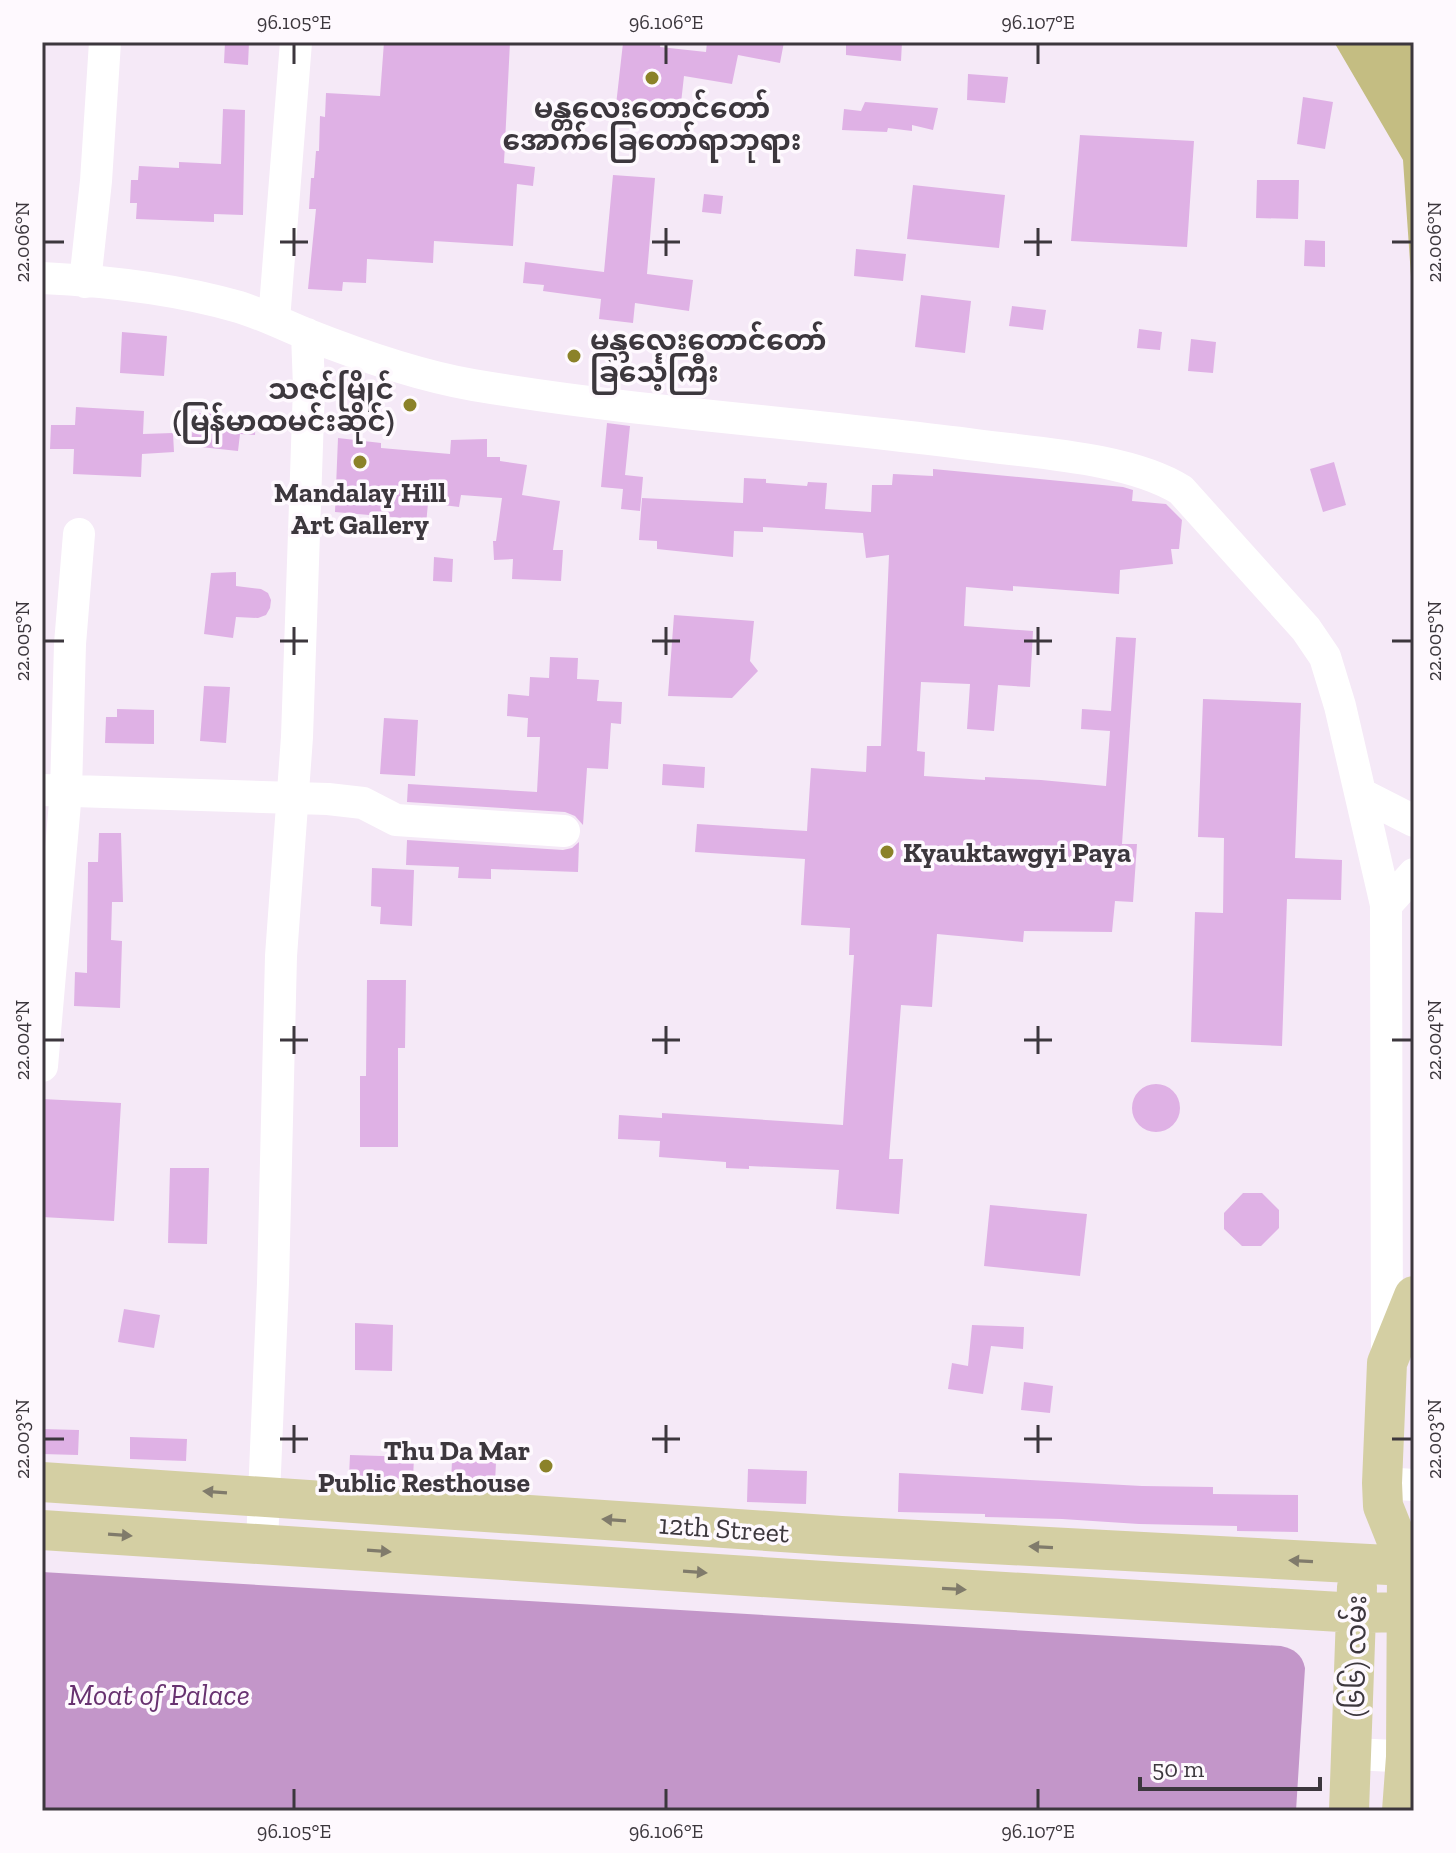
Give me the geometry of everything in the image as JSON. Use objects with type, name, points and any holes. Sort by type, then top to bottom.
[{"type":"main road","name":"(၆၆) လမ်း","points":[[1402,1811],[1410,1757],[1407,1566],[1393,1491],[1387,1363],[1414,1296]]},
{"type":"main road","name":"12th Street","points":[[42,1482],[825,1535],[1407,1566]]},
{"type":"main road","name":"(၆၆) လမ်း","points":[[1349,1811],[1357,1564],[1393,1491]]},
{"type":"main road","name":"12th Street","points":[[42,1530],[839,1582],[1357,1613],[1406,1612]]},
{"type":"street","points":[[85,282],[96,181],[105,42]]},
{"type":"street","points":[[274,320],[296,42]]},
{"type":"street","points":[[42,278],[209,300],[274,320],[393,364],[468,384],[551,397],[1022,451],[1105,464],[1165,480],[1181,490],[1306,629],[1325,657],[1361,794],[1386,905],[1387,1363]]},
{"type":"street","points":[[262,1543],[273,1296],[281,956],[297,737],[309,387],[307,334]]},
{"type":"street","points":[[42,1066],[54,790],[79,534]]},
{"type":"street","points":[[54,790],[292,797],[363,803],[396,820],[564,831]]},
{"type":"street","points":[[1361,794],[1414,821]]},
{"type":"street","points":[[1386,905],[1414,874]]},
{"type":"street","points":[[1353,1754],[1410,1757]]},
{"type":"shaded area","points":[[1334,42],[1414,42],[1414,320],[1403,160]]},
{"type":"water","name":"Moat of Palace","points":[[42,1572],[1281,1646],[1297,1653],[1305,1668],[1296,1811],[42,1811]]},
{"type":"building","points":[[225,42],[249,42],[248,65],[224,63]]},
{"type":"building","points":[[384,42],[510,42],[504,163],[535,167],[533,186],[517,184],[513,246],[434,241],[433,263],[367,259],[366,283],[343,282],[342,291],[308,289],[316,209],[309,209],[311,178],[314,178],[316,151],[319,151],[320,116],[325,117],[326,93],[380,96]]},
{"type":"building","name":"မန္တ‌လေးတောင်တော် အောက်ခြေတော်ရာဘုရား‌","points":[[642,42],[661,42],[660,47],[706,52],[707,42],[784,42],[780,63],[738,55],[732,84],[684,76],[680,112],[616,105],[623,43],[641,45]]},
{"type":"building","points":[[846,42],[902,42],[901,61],[846,55]]},
{"type":"building","points":[[968,74],[1008,77],[1005,103],[967,100]]},
{"type":"building","points":[[1303,97],[1333,102],[1325,149],[1297,144]]},
{"type":"building","points":[[865,102],[938,108],[933,130],[912,125],[912,131],[888,128],[887,132],[842,130],[844,109],[861,111]]},
{"type":"building","points":[[223,109],[245,110],[243,215],[214,214],[214,222],[136,219],[137,203],[130,203],[131,180],[138,180],[139,166],[179,168],[179,162],[221,164]]},
{"type":"building","points":[[1080,135],[1194,141],[1187,247],[1071,241]]},
{"type":"building","points":[[613,175],[655,178],[647,274],[693,280],[689,311],[635,303],[633,323],[599,319],[601,299],[543,291],[544,285],[523,283],[525,262],[604,272]]},
{"type":"building","points":[[1257,180],[1299,180],[1298,219],[1256,218]]},
{"type":"building","points":[[913,185],[1005,195],[999,248],[907,239]]},
{"type":"building","points":[[704,194],[723,196],[721,214],[702,212]]},
{"type":"building","points":[[1305,240],[1325,241],[1325,267],[1304,266]]},
{"type":"building","points":[[856,249],[906,254],[903,281],[854,276]]},
{"type":"building","points":[[921,295],[971,301],[965,353],[915,347]]},
{"type":"building","points":[[1012,306],[1046,310],[1043,330],[1009,326]]},
{"type":"building","points":[[1139,329],[1162,332],[1160,350],[1137,348]]},
{"type":"building","points":[[122,332],[167,336],[164,376],[120,373]]},
{"type":"building","points":[[1191,339],[1216,342],[1213,373],[1188,371]]},
{"type":"building","points":[[76,407],[144,411],[143,434],[173,433],[174,452],[142,454],[141,477],[73,474],[74,449],[50,449],[51,425],[75,425]]},
{"type":"building","points":[[194,413],[256,416],[255,435],[240,434],[238,451],[191,446]]},
{"type":"building","points":[[607,423],[630,426],[625,475],[643,477],[640,511],[621,509],[623,489],[601,487]]},
{"type":"building","points":[[338,438],[381,443],[381,448],[450,454],[451,440],[487,439],[487,457],[500,457],[500,461],[527,465],[522,495],[560,501],[553,550],[563,550],[561,581],[512,579],[513,559],[494,560],[493,541],[496,541],[502,498],[461,495],[459,507],[428,503],[426,525],[403,522],[403,518],[335,512]]},
{"type":"building","points":[[1334,462],[1346,505],[1323,512],[1310,469]]},
{"type":"building","points":[[933,469],[1123,487],[1133,490],[1132,501],[1166,504],[1182,520],[1179,549],[1171,549],[1173,564],[1120,570],[1119,594],[1013,586],[1013,591],[966,587],[964,626],[1033,631],[1030,687],[998,685],[994,731],[967,729],[970,684],[921,682],[917,751],[925,752],[924,776],[1041,780],[1106,786],[1110,731],[1081,729],[1082,709],[1111,711],[1116,637],[1136,638],[1122,844],[1137,844],[1133,902],[1115,901],[1112,932],[1024,931],[1023,942],[937,934],[932,1007],[901,1005],[889,1159],[903,1159],[899,1214],[836,1209],[839,1170],[749,1166],[749,1169],[726,1168],[726,1162],[659,1157],[660,1141],[618,1139],[619,1115],[662,1118],[662,1113],[843,1125],[854,955],[849,955],[850,928],[801,925],[805,859],[695,852],[697,824],[807,831],[811,768],[866,772],[867,746],[881,746],[889,555],[866,558],[863,533],[763,527],[763,532],[734,531],[733,557],[657,549],[657,541],[639,540],[642,498],[743,503],[744,478],[766,479],[766,483],[807,486],[808,482],[827,483],[825,509],[871,512],[872,485],[892,485],[893,474],[933,476]]},
{"type":"building","points":[[434,557],[453,559],[452,582],[433,581]]},
{"type":"building","points":[[236,572],[236,586],[261,589],[268,593],[270,608],[266,615],[258,618],[236,617],[233,638],[204,634],[211,573]]},
{"type":"building","points":[[674,615],[754,621],[750,661],[758,671],[732,698],[668,696]]},
{"type":"building","points":[[550,657],[578,658],[577,679],[599,680],[597,701],[622,702],[621,724],[611,723],[608,769],[587,768],[583,825],[575,816],[565,812],[407,802],[408,784],[537,792],[540,737],[527,737],[528,718],[507,716],[508,694],[529,696],[530,677],[549,678]]},
{"type":"building","points":[[204,686],[230,687],[226,743],[200,741]]},
{"type":"building","points":[[1203,699],[1301,703],[1295,858],[1342,860],[1341,900],[1287,899],[1282,1046],[1191,1042],[1195,912],[1223,913],[1224,838],[1198,837]]},
{"type":"building","points":[[117,709],[154,710],[154,744],[105,743],[106,717],[117,717]]},
{"type":"building","points":[[384,718],[418,720],[415,776],[380,774]]},
{"type":"building","points":[[663,764],[705,767],[704,788],[662,785]]},
{"type":"building","points":[[99,833],[121,833],[123,902],[112,902],[111,940],[122,941],[120,1008],[74,1006],[75,972],[87,973],[88,862],[98,862]]},
{"type":"building","points":[[407,840],[563,850],[579,842],[578,872],[491,869],[491,879],[458,878],[459,867],[406,865]]},
{"type":"building","points":[[372,868],[414,870],[412,926],[380,924],[381,907],[371,906]]},
{"type":"building","points":[[367,980],[406,980],[405,1048],[398,1048],[398,1147],[360,1147],[360,1076],[366,1076]]},
{"type":"building","points":[[1156,1084],[1173,1091],[1180,1108],[1173,1125],[1156,1132],[1139,1125],[1132,1108],[1139,1091]]},
{"type":"building","points":[[42,1099],[121,1103],[114,1221],[42,1217]]},
{"type":"building","points":[[170,1168],[209,1168],[207,1244],[168,1243]]},
{"type":"building","points":[[1243,1193],[1262,1193],[1279,1210],[1279,1228],[1261,1246],[1242,1246],[1224,1229],[1224,1213]]},
{"type":"building","points":[[990,1205],[1087,1214],[1080,1276],[984,1266]]},
{"type":"building","points":[[124,1309],[160,1315],[154,1348],[118,1342]]},
{"type":"building","points":[[355,1323],[393,1325],[392,1371],[355,1370]]},
{"type":"building","points":[[972,1325],[1024,1327],[1023,1349],[991,1346],[983,1394],[948,1389],[952,1363],[968,1366]]},
{"type":"building","points":[[1024,1382],[1053,1386],[1050,1413],[1021,1410]]},
{"type":"building","points":[[42,1429],[79,1430],[78,1455],[42,1454]]},
{"type":"building","points":[[130,1437],[187,1439],[186,1461],[130,1459]]},
{"type":"building","points":[[350,1455],[414,1457],[413,1479],[349,1477]]},
{"type":"building","points":[[452,1461],[496,1462],[495,1483],[451,1482]]},
{"type":"building","points":[[748,1469],[807,1471],[806,1504],[747,1502]]},
{"type":"building","points":[[899,1473],[1213,1487],[1213,1494],[1298,1495],[1298,1532],[1237,1531],[1237,1526],[898,1512]]},
{"type":"place","name":"မန္တ‌လေးတောင်တော် အောက်ခြေတော်ရာဘုရား‌","points":[[652,78]]},
{"type":"place","name":"မန္တလေးတောင်တော် ‌ခြင်္သေ့ကြီး","points":[[574,356]]},
{"type":"place","name":"သဇင်မြိုင် (မြန်မာထမင်းဆိုင်)","points":[[410,405]]},
{"type":"place","name":"Mandalay Hill Art Gallery","points":[[360,462]]},
{"type":"place","name":"Kyauktawgyi Paya","points":[[887,852]]},
{"type":"place","name":"Thu Da Mar Public Resthouse","points":[[546,1466]]}]
